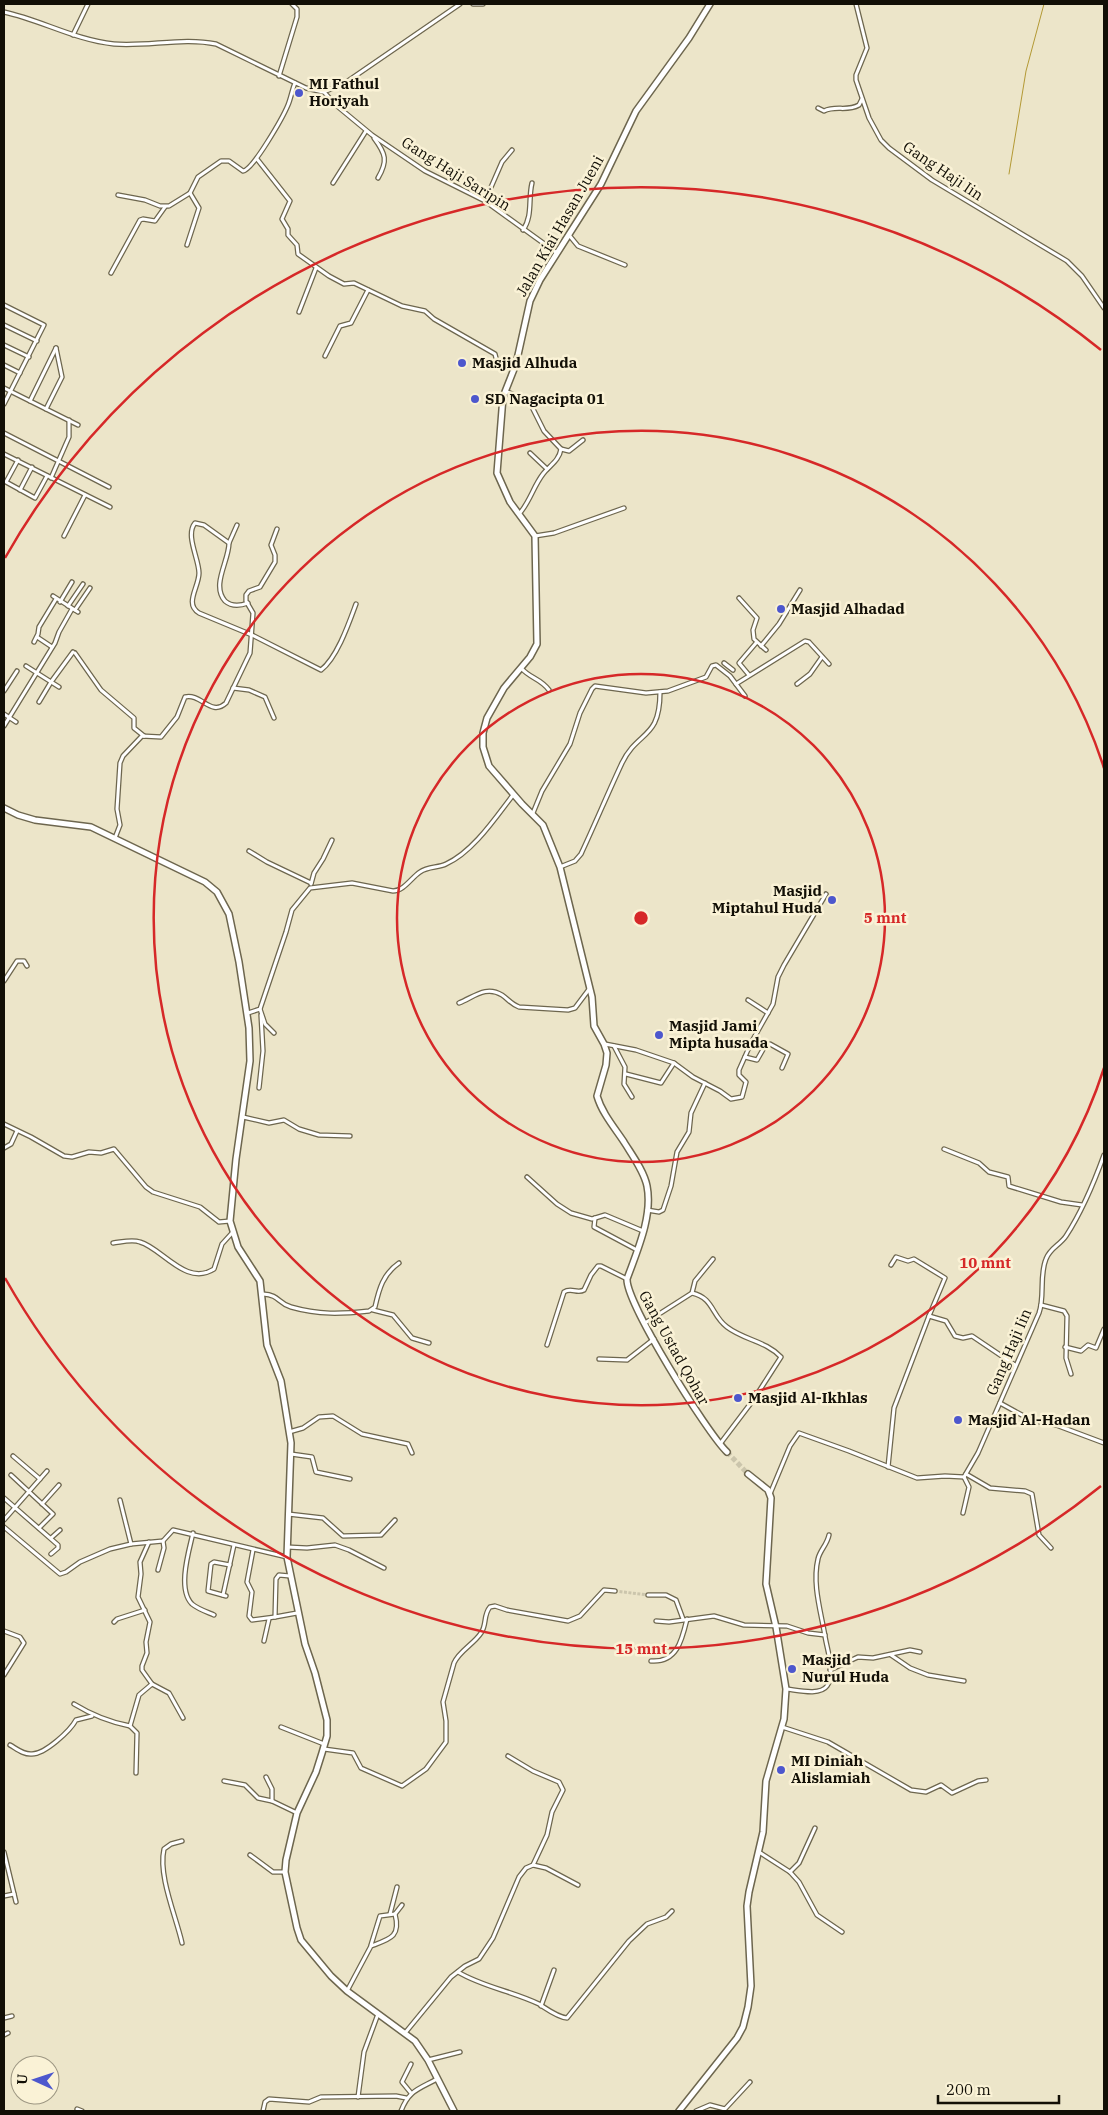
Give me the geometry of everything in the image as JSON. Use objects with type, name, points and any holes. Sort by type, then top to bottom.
[{"type":"street","points":[[73,35],[88,4]]},
{"type":"street","points":[[279,76],[297,17],[297,9],[292,4]]},
{"type":"street","points":[[4,12],[73,35],[114,44],[208,42],[222,46],[306,88],[323,92],[342,85],[460,4]]},
{"type":"street","points":[[473,4],[483,4]]},
{"type":"street","name":"Jalan Kiai Hasan Jueni","points":[[535,536],[518,515],[502,488],[497,473],[505,391],[514,369],[530,301],[556,253],[601,184],[636,111],[710,4]]},
{"type":"street","name":"Gang Haji Iin","points":[[856,4],[866,50],[855,78],[869,118],[881,140],[932,180],[1067,261],[1078,271],[1104,308]]},
{"type":"street","points":[[118,195],[145,200],[165,207],[172,205],[190,193],[198,177],[221,161],[229,161],[245,171],[257,159],[284,114],[295,83]]},
{"type":"street","name":"Gang Haji Saripin","points":[[323,92],[366,131],[426,172],[485,202],[556,253]]},
{"type":"street","points":[[818,108],[824,111],[832,107],[851,109],[860,105],[862,96]]},
{"type":"street","points":[[333,183],[366,131]]},
{"type":"street","points":[[372,135],[385,160],[378,178]]},
{"type":"street","points":[[485,202],[502,162],[512,150]]},
{"type":"street","points":[[257,159],[290,201],[282,219],[288,228],[288,235],[297,245],[298,254],[316,268],[343,284],[353,282],[402,306],[425,311],[434,320],[495,354],[497,362],[514,369]]},
{"type":"street","points":[[523,230],[530,218],[528,201],[532,183]]},
{"type":"street","points":[[188,245],[199,208],[190,193]]},
{"type":"street","points":[[111,273],[140,220],[156,221],[165,207]]},
{"type":"street","points":[[568,234],[578,246],[626,265]]},
{"type":"street","points":[[299,312],[316,268]]},
{"type":"street","points":[[325,356],[340,326],[351,323],[368,290]]},
{"type":"street","points":[[4,305],[44,325],[4,404]]},
{"type":"street","points":[[4,325],[37,341]]},
{"type":"street","points":[[4,345],[29,357]]},
{"type":"street","points":[[30,401],[56,348],[62,377],[46,409]]},
{"type":"street","points":[[4,365],[20,373]]},
{"type":"street","points":[[4,388],[78,424]]},
{"type":"street","points":[[505,391],[522,398],[531,405],[544,431],[561,449],[569,451],[584,440]]},
{"type":"street","points":[[51,478],[69,436],[69,420]]},
{"type":"street","points":[[4,433],[109,487]]},
{"type":"street","points":[[518,515],[527,505],[547,470],[558,459],[561,449]]},
{"type":"street","points":[[530,453],[547,470]]},
{"type":"street","points":[[4,454],[110,507]]},
{"type":"street","points":[[18,460],[6,482],[20,490],[36,498],[47,476]]},
{"type":"street","points":[[20,490],[32,467]]},
{"type":"street","points":[[64,536],[85,495]]},
{"type":"street","points":[[459,1003],[482,992],[490,991],[502,995],[512,1004],[519,1006],[568,1010],[575,1008],[590,988],[560,867],[543,825],[487,763],[483,747],[487,718],[504,688],[537,644],[535,536],[554,533],[624,508]]},
{"type":"street","points":[[229,543],[201,523],[193,524],[193,545],[199,575],[192,607],[199,613],[252,635],[321,670],[344,635],[356,604]]},
{"type":"street","points":[[237,525],[229,543],[220,581],[220,592],[224,600],[231,604],[237,606],[248,603]]},
{"type":"street","points":[[39,702],[51,682],[74,653],[101,690],[135,718],[134,728],[144,736],[161,737],[177,717],[185,697],[193,696],[209,706],[218,708],[226,703],[250,653],[253,613],[246,599],[247,592],[260,587],[275,562],[275,555],[271,545],[277,529]]},
{"type":"street","points":[[34,642],[39,627],[56,599],[72,582]]},
{"type":"street","points":[[4,726],[37,673],[73,609],[82,584]]},
{"type":"street","points":[[73,609],[90,588]]},
{"type":"street","points":[[761,646],[779,624],[800,590]]},
{"type":"street","points":[[738,598],[757,618],[753,630],[756,643],[766,650]]},
{"type":"street","points":[[56,599],[73,609]]},
{"type":"street","points":[[37,636],[52,647]]},
{"type":"street","points":[[736,684],[791,651],[804,641],[809,642],[829,664]]},
{"type":"street","points":[[749,675],[739,663],[756,643]]},
{"type":"street","points":[[797,684],[810,674],[822,656]]},
{"type":"street","points":[[721,668],[725,662],[733,670]]},
{"type":"street","points":[[533,813],[542,792],[570,744],[580,713],[594,687],[598,685],[646,693],[678,689],[706,677],[714,665],[721,668],[745,696]]},
{"type":"street","points":[[26,666],[59,687]]},
{"type":"street","points":[[520,668],[529,676],[541,680],[549,690]]},
{"type":"street","points":[[4,691],[17,671]]},
{"type":"street","points":[[233,688],[249,690],[265,697],[274,718]]},
{"type":"street","points":[[560,867],[575,861],[581,854],[626,756],[649,733],[656,723],[660,692]]},
{"type":"street","points":[[4,714],[16,722]]},
{"type":"street","points":[[115,838],[120,825],[117,809],[120,763],[123,756],[144,736]]},
{"type":"street","points":[[249,851],[312,885],[356,883],[392,891],[399,890],[422,871],[446,864],[470,846],[514,795]]},
{"type":"street","points":[[4,808],[35,820],[85,826],[115,838],[205,882],[217,892],[229,914],[248,1014],[250,1051],[230,1221],[232,1232],[240,1251],[259,1278],[263,1294],[267,1345],[280,1373],[291,1454],[288,1514],[290,1548],[287,1557],[297,1613],[327,1720],[324,1746],[316,1772],[295,1813],[283,1872],[301,1940],[331,1976],[347,1991],[415,2041],[428,2060],[435,2080],[454,2111]]},
{"type":"street","points":[[259,1088],[262,1050],[260,1009],[292,910],[312,885],[314,872],[324,859],[332,840]]},
{"type":"street","points":[[604,1044],[674,1063],[693,1077],[731,1099],[740,1098],[744,1093],[746,1082],[738,1072],[775,999],[778,977],[826,894]]},
{"type":"street","points":[[4,981],[17,961],[24,961],[27,966]]},
{"type":"street","name":"Gang Ustad Qohar","points":[[590,988],[594,1026],[604,1044],[607,1059],[597,1096],[645,1180],[647,1190],[647,1210],[637,1250],[627,1279],[630,1295],[696,1413],[719,1445],[727,1452]]},
{"type":"street","points":[[748,1000],[768,1013]]},
{"type":"street","points":[[248,1014],[260,1009]]},
{"type":"street","points":[[261,1015],[268,1028],[274,1033]]},
{"type":"street","points":[[745,1057],[757,1060],[766,1046],[770,1044],[788,1054],[782,1068]]},
{"type":"street","points":[[614,1046],[626,1074],[624,1084],[632,1097]]},
{"type":"street","points":[[626,1074],[661,1084],[674,1063]]},
{"type":"street","points":[[647,1210],[659,1212],[663,1210],[671,1186],[677,1152],[689,1132],[691,1113],[705,1083]]},
{"type":"street","points":[[243,1117],[269,1123],[286,1121],[298,1129],[319,1135],[350,1136]]},
{"type":"street","points":[[4,1124],[66,1157],[114,1150],[143,1184],[153,1192],[200,1207],[219,1222],[230,1221]]},
{"type":"street","points":[[4,1148],[11,1144],[18,1131]]},
{"type":"street","points":[[944,1149],[961,1154],[979,1163],[990,1172],[1008,1177],[1009,1186],[1061,1202],[1082,1205]]},
{"type":"street","name":"Gang Haji Iin","points":[[964,1476],[978,1453],[1042,1305],[1046,1258],[1052,1248],[1066,1236],[1094,1182],[1104,1155]]},
{"type":"street","points":[[527,1177],[566,1210],[577,1215],[595,1218],[605,1215],[642,1231]]},
{"type":"street","points":[[595,1218],[594,1227],[637,1250]]},
{"type":"street","points":[[113,1243],[142,1242],[174,1265],[190,1272],[200,1272],[213,1270],[222,1244],[232,1232]]},
{"type":"street","points":[[888,1467],[894,1408],[945,1278],[914,1259],[908,1261],[896,1257],[891,1265]]},
{"type":"street","points":[[645,1323],[692,1293],[695,1282],[713,1259]]},
{"type":"street","points":[[372,1310],[375,1307],[378,1293],[386,1274],[399,1263]]},
{"type":"street","points":[[547,1346],[564,1292],[570,1289],[579,1292],[584,1290],[591,1275],[598,1266],[627,1279]]},
{"type":"street","points":[[692,1293],[700,1295],[709,1301],[716,1314],[726,1326],[740,1336],[766,1346],[781,1357],[754,1399],[719,1445]]},
{"type":"street","points":[[263,1294],[274,1295],[285,1305],[313,1313],[334,1314],[372,1310],[393,1315],[412,1338],[429,1344]]},
{"type":"street","points":[[1042,1305],[1066,1313],[1066,1358],[1071,1374]]},
{"type":"street","points":[[929,1316],[946,1321],[955,1336],[963,1338],[972,1336],[1015,1365]]},
{"type":"street","points":[[1066,1347],[1081,1351],[1088,1345],[1096,1348],[1104,1329]]},
{"type":"street","points":[[599,1359],[627,1360],[654,1339]]},
{"type":"street","points":[[1000,1403],[1031,1420],[1056,1425],[1104,1443]]},
{"type":"street","points":[[289,1432],[303,1428],[319,1417],[332,1416],[362,1434],[408,1444],[412,1452]]},
{"type":"street","points":[[681,2111],[737,2038],[746,2018],[751,1986],[748,1906],[753,1870],[759,1852],[764,1824],[766,1781],[781,1727],[786,1689],[776,1627],[766,1584],[772,1511],[770,1494],[790,1446],[799,1433],[917,1478],[964,1476],[990,1488],[1025,1491],[1032,1494],[1039,1535],[1050,1548]]},
{"type":"street","points":[[291,1454],[312,1457],[316,1472],[350,1478]]},
{"type":"street","points":[[13,1456],[40,1479]]},
{"type":"street","points":[[4,1520],[47,1471]]},
{"type":"street","points":[[748,1474],[770,1494]]},
{"type":"street","points":[[11,1475],[53,1514],[39,1528]]},
{"type":"street","points":[[963,1513],[970,1488],[964,1476]]},
{"type":"street","points":[[42,1504],[59,1484]]},
{"type":"street","points":[[4,1498],[59,1546],[51,1554]]},
{"type":"street","points":[[120,1500],[131,1544]]},
{"type":"street","points":[[288,1514],[323,1518],[344,1536],[380,1535],[395,1520]]},
{"type":"street","points":[[5,1529],[60,1574],[96,1554],[131,1544],[162,1541],[173,1530],[287,1557]]},
{"type":"street","points":[[51,1538],[60,1530]]},
{"type":"street","points":[[193,1534],[185,1578],[187,1595],[194,1605],[214,1615]]},
{"type":"street","points":[[786,1689],[820,1690],[829,1684],[830,1670],[818,1600],[816,1568],[819,1555],[828,1542],[829,1535]]},
{"type":"street","points":[[158,1570],[164,1548],[162,1541]]},
{"type":"street","points":[[149,1542],[140,1562],[141,1574],[138,1597],[150,1618],[146,1642],[147,1653],[142,1666],[152,1684],[169,1693],[183,1718]]},
{"type":"street","points":[[230,1565],[214,1562],[211,1564],[207,1589],[210,1592],[225,1595],[234,1545]]},
{"type":"street","points":[[290,1548],[335,1545],[384,1568]]},
{"type":"street","points":[[253,1550],[247,1582],[252,1592],[249,1616],[252,1620],[269,1619],[297,1613]]},
{"type":"street","points":[[275,1617],[276,1579],[279,1576],[290,1576]]},
{"type":"street","points":[[281,1726],[324,1746],[353,1753],[361,1768],[402,1786],[426,1769],[446,1742],[446,1721],[443,1702],[454,1663],[456,1657],[481,1634],[486,1612],[490,1606],[568,1622],[580,1616],[604,1590],[615,1591]]},
{"type":"street","points":[[648,1595],[666,1595],[676,1600],[685,1619],[682,1638],[675,1653],[662,1661],[652,1661]]},
{"type":"street","points":[[114,1622],[117,1619],[145,1610]]},
{"type":"street","points":[[656,1620],[668,1622],[714,1616],[744,1625],[787,1626],[808,1634],[825,1635]]},
{"type":"street","points":[[264,1641],[269,1619]]},
{"type":"street","points":[[4,1631],[20,1637],[24,1643],[4,1675]]},
{"type":"street","points":[[830,1670],[858,1657],[873,1658],[910,1650],[920,1652]]},
{"type":"street","points":[[890,1655],[916,1670],[964,1681]]},
{"type":"street","points":[[130,1726],[139,1694],[152,1684]]},
{"type":"street","points":[[74,1704],[93,1716],[113,1723],[130,1726],[137,1733],[136,1774]]},
{"type":"street","points":[[10,1745],[24,1753],[34,1755],[45,1751],[69,1731],[76,1720],[85,1716],[93,1716]]},
{"type":"street","points":[[781,1727],[828,1742],[912,1790],[926,1792],[942,1786],[952,1792],[978,1781],[986,1780]]},
{"type":"street","points":[[405,2033],[458,1972],[465,1966],[477,1961],[487,1949],[519,1877],[526,1868],[532,1865],[547,1835],[551,1816],[563,1790],[559,1782],[533,1771],[508,1756]]},
{"type":"street","points":[[266,1777],[272,1789],[272,1801]]},
{"type":"street","points":[[224,1781],[245,1785],[258,1798],[272,1801],[295,1813]]},
{"type":"street","points":[[790,1872],[799,1863],[815,1828]]},
{"type":"street","points":[[182,1841],[171,1844],[164,1849],[162,1859],[171,1907],[182,1943]]},
{"type":"street","points":[[4,1852],[16,1902]]},
{"type":"street","points":[[759,1852],[790,1872],[800,1882],[817,1915],[842,1932]]},
{"type":"street","points":[[250,1855],[276,1873],[283,1872]]},
{"type":"street","points":[[532,1865],[546,1868],[578,1885]]},
{"type":"street","points":[[4,1879],[11,1877]]},
{"type":"street","points":[[390,1914],[397,1887]]},
{"type":"street","points":[[4,1896],[14,1894]]},
{"type":"street","points":[[371,1946],[388,1940],[395,1933],[397,1926],[395,1914],[402,1905]]},
{"type":"street","points":[[458,1972],[470,1980],[541,2006],[562,2017],[569,2017],[629,1941],[647,1924],[666,1917],[672,1911]]},
{"type":"street","points":[[347,1991],[371,1946],[379,1917],[395,1914]]},
{"type":"street","points":[[541,2006],[554,1970]]},
{"type":"street","points":[[358,2097],[364,2052],[378,2014]]},
{"type":"street","points":[[4,2018],[12,2016]]},
{"type":"street","points":[[428,2060],[460,2052]]},
{"type":"street","points":[[410,2064],[402,2082],[411,2093]]},
{"type":"street","points":[[402,2111],[406,2098],[411,2093],[435,2080]]},
{"type":"street","points":[[696,2111],[710,2105],[725,2110],[750,2082]]},
{"type":"street","points":[[263,2111],[265,2102],[269,2099],[308,2102],[321,2098],[396,2096],[406,2098]]},
{"type":"street","points":[[77,2109],[82,2111]]},
{"type":"waterway","points":[[1009,174],[1026,71],[1044,4]]},
{"type":"tunnel","points":[[727,1452],[748,1474]]},
{"type":"tunnel","points":[[615,1591],[648,1595]]},
{"type":"place","name":"MI Fathul Horiyah","points":[[299,93]]},
{"type":"place","name":"Masjid Alhuda","points":[[462,363]]},
{"type":"place","name":"SD Nagacipta 01","points":[[475,399]]},
{"type":"place","name":"Masjid Alhadad","points":[[781,609]]},
{"type":"place","name":"Masjid Miptahul Huda","points":[[832,900]]},
{"type":"place","name":"Masjid Jami Mipta husada","points":[[659,1035]]},
{"type":"place","name":"Masjid Al-Ikhlas","points":[[738,1398]]},
{"type":"place","name":"Masjid Al-Hadan","points":[[958,1420]]},
{"type":"place","name":"Masjid Nurul Huda","points":[[792,1669]]},
{"type":"place","name":"MI Diniah Alislamiah","points":[[781,1770]]}]
